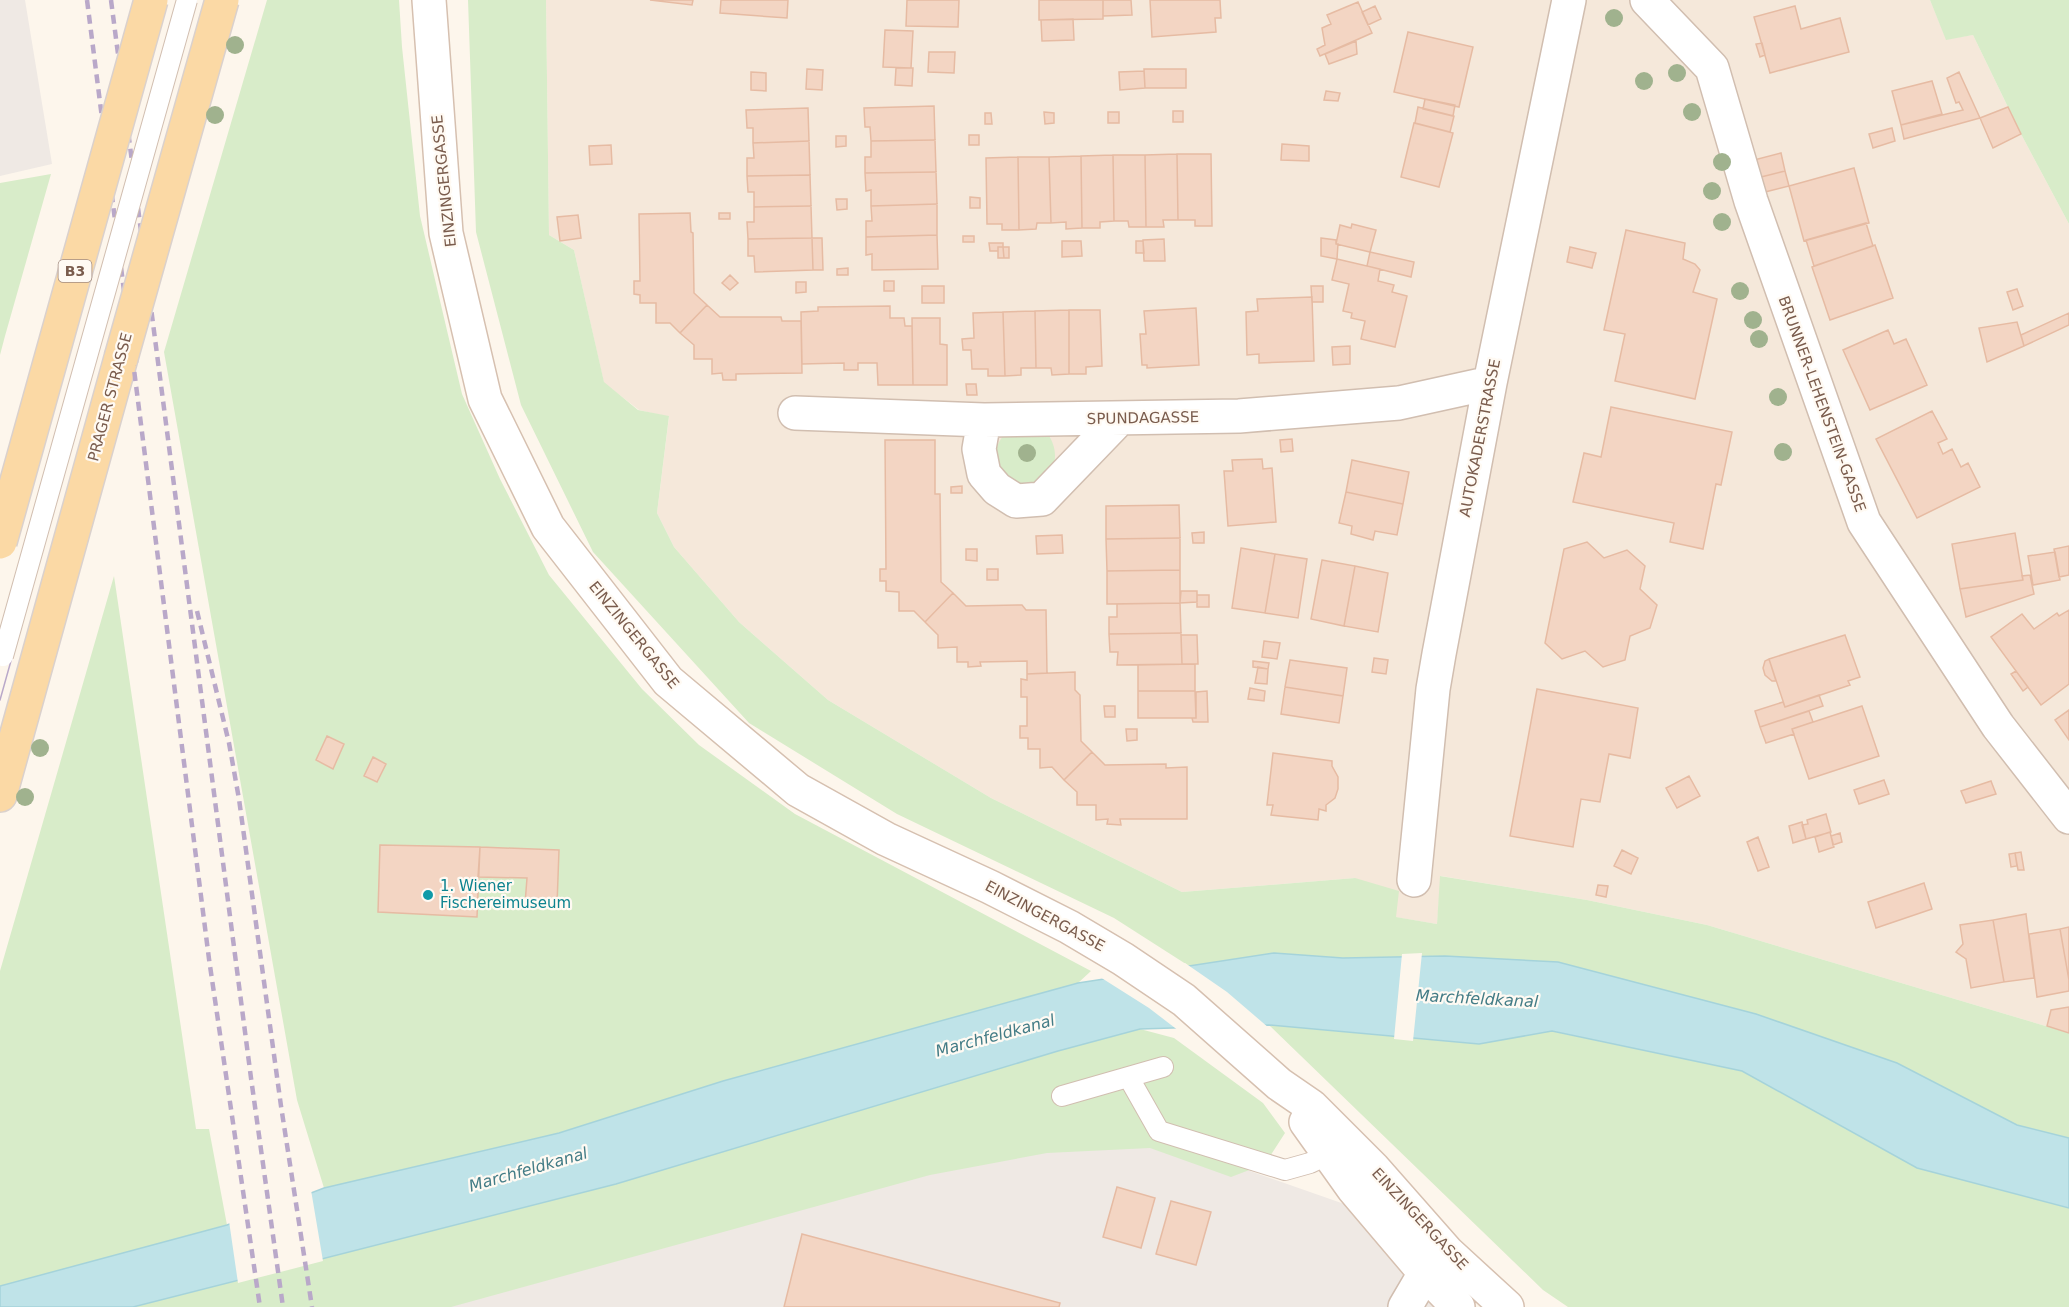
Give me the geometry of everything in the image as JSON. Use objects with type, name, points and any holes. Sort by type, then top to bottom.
[{"type":"main road","name":"B3","points":[[0,542],[151,0]]},
{"type":"main road","name":"PRAGER STRASSE","points":[[0,795],[222,0]]},
{"type":"street","name":"EINZINGERGASSE","points":[[429,0],[446,233],[485,399],[548,528],[668,681],[798,790],[886,839],[990,886],[1069,927],[1123,958],[1184,1000],[1279,1084],[1311,1106],[1373,1168],[1436,1262],[1458,1307]]},
{"type":"street","name":"AUTOKADERSTRASSE","points":[[1414,880],[1433,689],[1490,383],[1569,0]]},
{"type":"street","name":"BRUNNER-LEHENSTEIN-GASSE","points":[[1647,0],[1712,69],[1751,201],[1864,522],[1998,726],[2069,817]]},
{"type":"street","name":"SPUNDAGASSE","points":[[795,413],[984,420],[1239,416],[1399,404],[1490,383]]},
{"type":"street","points":[[984,420],[979,448],[984,474],[997,489],[1016,501],[1042,499],[1120,418]]},
{"type":"street","name":"EINZINGERGASSE","points":[[1279,1084],[1353,1188],[1436,1262],[1507,1307]]},
{"type":"street","points":[[1405,1307],[1436,1262]]},
{"type":"lane","points":[[1,660],[187,0]]},
{"type":"lane","points":[[1062,1096],[1164,1067]]},
{"type":"lane","points":[[1129,1078],[1159,1131],[1285,1170],[1329,1155]]},
{"type":"shaded area","points":[[0,0],[25,0],[52,164],[0,176]]},
{"type":"shaded area","points":[[546,0],[1930,0],[1946,39],[1973,35],[2021,134],[2069,224],[2069,1033],[1707,925],[1587,900],[1441,876],[1437,924],[1395,917],[1355,878],[1182,892],[991,798],[828,700],[739,622],[674,547],[657,513],[669,417],[639,410],[604,383],[574,250],[549,235]]},
{"type":"shaded area","points":[[1128,1092],[1153,1137],[1350,1206],[1439,1307],[441,1307]]},
{"type":"green space","points":[[267,0],[399,0],[420,216],[462,394],[500,479],[549,575],[642,689],[699,745],[795,814],[1091,971],[1078,983],[724,1081],[559,1133],[324,1188],[297,1100],[164,352]]},
{"type":"green space","points":[[468,0],[546,0],[549,235],[574,250],[604,382],[638,410],[669,416],[657,513],[674,547],[739,622],[828,700],[991,798],[1182,892],[1355,878],[1399,891],[1396,917],[1437,924],[1440,876],[1587,900],[1707,925],[2069,1033],[2069,1138],[2017,1125],[1897,1063],[1418,957],[1344,958],[1274,953],[1189,966],[1114,918],[897,814],[749,723],[593,552],[521,405],[476,232]]},
{"type":"green space","points":[[1930,0],[2069,0],[2069,224],[2021,134],[1973,35],[1946,40]]},
{"type":"green space","points":[[51,174],[5,336],[0,355],[0,183]]},
{"type":"green space","points":[[1009,429],[1047,433],[1055,451],[1055,460],[1053,468],[1042,481],[1033,484],[1017,484],[1010,480],[1000,467],[996,450]]},
{"type":"green space","points":[[114,576],[196,1129],[209,1129],[227,1225],[0,1289],[0,971]]},
{"type":"green space","points":[[1269,1025],[1479,1044],[1551,1031],[1742,1071],[1917,1168],[2069,1208],[2069,1307],[1568,1307],[1543,1290]]},
{"type":"green space","points":[[1140,1029],[1174,1038],[1263,1103],[1285,1133],[1265,1164],[1231,1177],[1150,1148],[1047,1153],[930,1175],[451,1307],[133,1307],[616,1184],[1058,1051]]},
{"type":"water","name":"Marchfeldkanal","points":[[1274,953],[1343,958],[1445,956],[1558,962],[1756,1014],[1897,1063],[2017,1125],[2069,1138],[2069,1208],[1917,1168],[1742,1071],[1552,1031],[1479,1044],[1269,1025],[1140,1029],[1058,1051],[616,1184],[133,1307],[0,1307],[0,1286],[227,1225],[324,1188],[559,1133],[723,1081],[1078,983]]},
{"type":"pier","points":[[1422,953],[1413,1041],[1394,1039],[1402,954]]},
{"type":"pier","points":[[1185,963],[1227,992],[1269,1028],[1179,1031],[1149,1008],[1100,977]]},
{"type":"pier","points":[[311,1190],[323,1261],[238,1283],[229,1221]]},
{"type":"building","points":[[650,0],[693,0],[692,5]]},
{"type":"building","points":[[721,0],[788,0],[787,18],[720,13]]},
{"type":"building","points":[[907,0],[959,0],[958,27],[906,26]]},
{"type":"building","points":[[1039,0],[1103,0],[1103,19],[1039,20]]},
{"type":"building","points":[[1103,0],[1131,0],[1132,15],[1103,16]]},
{"type":"building","points":[[1150,0],[1220,0],[1221,18],[1215,18],[1216,32],[1152,37]]},
{"type":"building","points":[[1358,2],[1372,33],[1320,56],[1317,49],[1325,45],[1322,28],[1331,24],[1327,15]]},
{"type":"building","points":[[1375,6],[1381,19],[1368,25],[1362,12]]},
{"type":"building","points":[[1795,6],[1801,29],[1840,18],[1849,52],[1770,73],[1754,17]]},
{"type":"building","points":[[1073,19],[1074,40],[1042,41],[1041,20]]},
{"type":"building","points":[[885,30],[913,31],[911,68],[883,67]]},
{"type":"building","points":[[1408,32],[1473,47],[1459,107],[1394,92]]},
{"type":"building","points":[[1356,41],[1357,54],[1329,64],[1325,54]]},
{"type":"building","points":[[1762,43],[1765,55],[1760,57],[1756,44]]},
{"type":"building","points":[[929,52],[955,52],[954,73],[928,72]]},
{"type":"building","points":[[896,68],[913,68],[912,86],[895,85]]},
{"type":"building","points":[[807,69],[823,70],[822,90],[806,89]]},
{"type":"building","points":[[1144,69],[1186,69],[1186,88],[1145,88]]},
{"type":"building","points":[[1144,71],[1145,88],[1120,90],[1119,72]]},
{"type":"building","points":[[751,72],[766,73],[766,91],[751,90]]},
{"type":"building","points":[[1959,72],[1980,118],[1904,139],[1901,125],[1963,110],[1959,102],[1956,103],[1947,78]]},
{"type":"building","points":[[1932,81],[1942,114],[1901,125],[1892,91]]},
{"type":"building","points":[[1326,91],[1340,93],[1338,101],[1324,100]]},
{"type":"building","points":[[1425,99],[1455,105],[1453,116],[1423,109]]},
{"type":"building","points":[[934,106],[935,140],[871,141],[870,127],[865,127],[864,108]]},
{"type":"building","points":[[1418,107],[1454,116],[1450,132],[1415,123]]},
{"type":"building","points":[[2008,107],[2021,134],[1993,148],[1980,118]]},
{"type":"building","points":[[808,108],[809,141],[753,143],[753,128],[747,128],[746,110]]},
{"type":"building","points":[[1173,111],[1183,111],[1183,122],[1173,122]]},
{"type":"building","points":[[1044,112],[1054,113],[1054,123],[1045,124]]},
{"type":"building","points":[[1108,112],[1119,112],[1119,123],[1108,123]]},
{"type":"building","points":[[985,113],[991,113],[992,124],[985,124]]},
{"type":"building","points":[[1414,123],[1453,133],[1439,187],[1401,177]]},
{"type":"building","points":[[1892,128],[1895,141],[1873,148],[1869,134]]},
{"type":"building","points":[[969,135],[979,135],[979,145],[969,145]]},
{"type":"building","points":[[836,136],[846,136],[846,146],[836,147]]},
{"type":"building","points":[[935,140],[936,172],[865,173],[865,157],[871,157],[871,141]]},
{"type":"building","points":[[809,141],[810,175],[747,176],[747,158],[754,158],[753,143]]},
{"type":"building","points":[[1282,144],[1309,146],[1309,161],[1281,160]]},
{"type":"building","points":[[611,145],[612,164],[590,165],[589,146]]},
{"type":"building","points":[[1781,153],[1785,171],[1757,178],[1754,160]]},
{"type":"building","points":[[1177,154],[1178,220],[1163,220],[1164,227],[1146,227],[1145,155]]},
{"type":"building","points":[[1177,154],[1211,154],[1212,226],[1195,226],[1195,220],[1178,220]]},
{"type":"building","points":[[1113,155],[1114,221],[1100,222],[1100,228],[1082,228],[1081,156]]},
{"type":"building","points":[[1113,155],[1145,155],[1146,227],[1129,227],[1128,221],[1114,221]]},
{"type":"building","points":[[1081,156],[1082,228],[1066,229],[1066,222],[1051,223],[1049,157]]},
{"type":"building","points":[[1018,157],[1049,157],[1051,223],[1037,223],[1036,229],[1019,230]]},
{"type":"building","points":[[1018,157],[1019,230],[1002,230],[1002,224],[987,224],[986,158]]},
{"type":"building","points":[[1854,168],[1869,223],[1804,241],[1789,186]]},
{"type":"building","points":[[1785,171],[1789,186],[1761,193],[1757,178]]},
{"type":"building","points":[[936,172],[937,204],[871,206],[871,190],[866,191],[865,173]]},
{"type":"building","points":[[810,175],[811,206],[754,207],[754,192],[748,192],[747,176]]},
{"type":"building","points":[[970,197],[980,198],[980,208],[970,208]]},
{"type":"building","points":[[836,199],[847,199],[847,209],[837,210]]},
{"type":"building","points":[[937,204],[937,235],[866,237],[866,221],[872,221],[871,206]]},
{"type":"building","points":[[811,206],[812,238],[748,239],[747,222],[754,222],[754,207]]},
{"type":"building","points":[[690,213],[691,232],[693,233],[694,293],[707,305],[680,333],[670,323],[656,323],[656,303],[640,303],[640,295],[634,294],[634,281],[640,281],[639,214]]},
{"type":"building","points":[[719,213],[730,213],[730,219],[719,219]]},
{"type":"building","points":[[578,215],[581,238],[560,241],[557,217]]},
{"type":"building","points":[[1866,223],[1873,246],[1814,266],[1806,240]]},
{"type":"building","points":[[1352,224],[1376,230],[1370,252],[1336,244],[1340,225],[1351,228]]},
{"type":"building","points":[[1626,230],[1685,243],[1683,259],[1695,264],[1700,270],[1693,292],[1717,299],[1695,399],[1615,381],[1625,334],[1604,330]]},
{"type":"building","points":[[937,235],[938,269],[872,270],[872,254],[866,255],[866,237]]},
{"type":"building","points":[[963,236],[974,236],[974,242],[963,242]]},
{"type":"building","points":[[812,238],[822,238],[823,270],[813,270]]},
{"type":"building","points":[[812,238],[813,270],[755,272],[754,256],[748,256],[748,239]]},
{"type":"building","points":[[1321,238],[1336,240],[1337,259],[1321,256]]},
{"type":"building","points":[[1164,239],[1165,261],[1144,261],[1143,240]]},
{"type":"building","points":[[1062,241],[1081,241],[1082,256],[1062,257]]},
{"type":"building","points":[[1136,241],[1143,241],[1144,253],[1136,253]]},
{"type":"building","points":[[989,243],[1003,243],[1003,247],[998,247],[998,251],[990,251]]},
{"type":"building","points":[[1875,245],[1893,298],[1830,320],[1812,267]]},
{"type":"building","points":[[998,247],[1003,247],[1004,258],[998,258]]},
{"type":"building","points":[[1003,247],[1009,247],[1009,258],[1004,258]]},
{"type":"building","points":[[1570,247],[1596,253],[1592,268],[1567,262]]},
{"type":"building","points":[[1370,252],[1414,262],[1411,277],[1367,266]]},
{"type":"building","points":[[1337,259],[1380,269],[1378,281],[1394,285],[1392,292],[1407,296],[1395,347],[1361,339],[1365,321],[1351,318],[1352,313],[1343,311],[1349,284],[1332,280]]},
{"type":"building","points":[[848,268],[848,275],[837,275],[837,269]]},
{"type":"building","points":[[730,275],[738,283],[730,290],[722,283]]},
{"type":"building","points":[[884,281],[894,281],[894,291],[884,291]]},
{"type":"building","points":[[796,282],[806,282],[806,292],[796,293]]},
{"type":"building","points":[[922,286],[944,286],[944,303],[922,303]]},
{"type":"building","points":[[1311,286],[1323,286],[1323,302],[1312,302]]},
{"type":"building","points":[[2017,289],[2023,306],[2013,310],[2007,292]]},
{"type":"building","points":[[1312,297],[1314,361],[1259,363],[1259,354],[1247,355],[1246,312],[1258,311],[1257,299]]},
{"type":"building","points":[[707,305],[720,317],[781,317],[782,321],[801,321],[802,373],[736,374],[736,380],[723,380],[722,373],[712,374],[712,359],[694,359],[694,345],[680,333]]},
{"type":"building","points":[[890,306],[890,318],[904,318],[905,326],[912,326],[913,385],[878,385],[877,363],[858,363],[858,370],[844,370],[844,363],[802,364],[801,312],[818,311],[818,307]]},
{"type":"building","points":[[1196,308],[1199,365],[1147,368],[1147,365],[1142,365],[1140,334],[1146,334],[1144,311]]},
{"type":"building","points":[[1069,310],[1069,374],[1052,375],[1051,368],[1036,368],[1035,311]]},
{"type":"building","points":[[1069,310],[1100,310],[1102,366],[1086,367],[1086,374],[1069,374]]},
{"type":"building","points":[[1035,311],[1036,368],[1021,368],[1021,375],[1005,376],[1003,312]]},
{"type":"building","points":[[1003,312],[1005,376],[988,376],[988,369],[972,369],[971,350],[963,350],[962,339],[974,338],[973,313]]},
{"type":"building","points":[[2069,313],[2069,325],[2024,346],[2021,335]]},
{"type":"building","points":[[912,318],[940,318],[940,344],[947,345],[947,385],[913,385]]},
{"type":"building","points":[[2017,322],[2024,346],[1987,362],[1979,328]]},
{"type":"building","points":[[1888,330],[1894,344],[1906,339],[1927,385],[1870,410],[1843,350]]},
{"type":"building","points":[[1350,346],[1350,364],[1333,365],[1332,347]]},
{"type":"building","points":[[966,384],[976,384],[977,395],[967,395]]},
{"type":"building","points":[[1611,407],[1732,432],[1721,485],[1716,484],[1703,549],[1670,542],[1674,523],[1573,502],[1584,453],[1601,457]]},
{"type":"building","points":[[1932,411],[1947,439],[1938,443],[1943,454],[1952,449],[1961,467],[1968,463],[1980,487],[1917,518],[1876,439]]},
{"type":"building","points":[[1292,439],[1293,451],[1281,452],[1280,440]]},
{"type":"building","points":[[885,440],[935,440],[935,494],[940,494],[941,582],[953,593],[925,622],[914,611],[899,611],[899,592],[886,591],[886,581],[880,581],[880,569],[886,569]]},
{"type":"building","points":[[1262,459],[1263,469],[1272,468],[1276,522],[1228,526],[1224,471],[1233,471],[1232,460]]},
{"type":"building","points":[[1352,460],[1409,472],[1403,504],[1346,492]]},
{"type":"building","points":[[962,486],[962,493],[951,493],[951,487]]},
{"type":"building","points":[[1346,492],[1403,504],[1397,535],[1375,531],[1373,540],[1351,534],[1352,526],[1339,523]]},
{"type":"building","points":[[1179,505],[1180,538],[1106,539],[1106,506]]},
{"type":"building","points":[[1204,532],[1204,543],[1193,543],[1192,533]]},
{"type":"building","points":[[2015,533],[2023,580],[1960,589],[1952,544]]},
{"type":"building","points":[[1062,535],[1063,553],[1037,554],[1036,536]]},
{"type":"building","points":[[1180,538],[1180,570],[1107,571],[1106,539]]},
{"type":"building","points":[[1587,542],[1604,558],[1627,550],[1645,566],[1640,589],[1657,605],[1650,628],[1630,636],[1625,660],[1603,667],[1585,651],[1562,659],[1545,643],[1564,549]]},
{"type":"building","points":[[2069,546],[2069,575],[2059,577],[2054,549]]},
{"type":"building","points":[[1241,548],[1275,554],[1265,613],[1232,608]]},
{"type":"building","points":[[966,549],[977,549],[977,561],[966,560]]},
{"type":"building","points":[[2055,552],[2060,580],[2033,585],[2028,556]]},
{"type":"building","points":[[1275,554],[1307,559],[1298,618],[1265,613]]},
{"type":"building","points":[[1322,560],[1355,566],[1344,626],[1311,619]]},
{"type":"building","points":[[1355,566],[1388,573],[1378,632],[1344,626]]},
{"type":"building","points":[[987,569],[998,569],[998,580],[987,580]]},
{"type":"building","points":[[1180,570],[1180,603],[1107,604],[1107,571]]},
{"type":"building","points":[[2030,575],[2034,594],[1966,617],[1960,589],[2023,580],[2022,576]]},
{"type":"building","points":[[1181,591],[1197,591],[1197,602],[1180,603]]},
{"type":"building","points":[[953,593],[966,606],[1022,605],[1026,610],[1046,610],[1047,673],[1027,674],[1027,661],[980,662],[981,666],[968,667],[968,662],[957,662],[957,647],[938,648],[938,635],[925,622]]},
{"type":"building","points":[[1197,595],[1209,595],[1209,607],[1197,607]]},
{"type":"building","points":[[1180,603],[1181,633],[1109,634],[1109,617],[1117,617],[1117,604]]},
{"type":"building","points":[[2069,610],[2069,684],[2041,705],[1991,637],[2022,614],[2034,629],[2057,613],[2059,616]]},
{"type":"building","points":[[1181,633],[1182,664],[1117,665],[1118,652],[1110,652],[1109,634]]},
{"type":"building","points":[[1181,635],[1197,635],[1198,664],[1182,664]]},
{"type":"building","points":[[1845,635],[1860,677],[1848,681],[1850,685],[1785,707],[1769,659]]},
{"type":"building","points":[[1264,641],[1280,643],[1277,659],[1262,657]]},
{"type":"building","points":[[1374,658],[1388,660],[1386,674],[1372,672]]},
{"type":"building","points":[[1769,659],[1776,681],[1772,681],[1765,675],[1763,668],[1765,661]]},
{"type":"building","points":[[1290,660],[1347,668],[1343,696],[1285,687]]},
{"type":"building","points":[[1253,661],[1269,663],[1268,669],[1253,667]]},
{"type":"building","points":[[1195,664],[1195,691],[1138,691],[1138,665]]},
{"type":"building","points":[[1258,667],[1268,669],[1267,684],[1255,683]]},
{"type":"building","points":[[2016,671],[2028,687],[2023,691],[2011,674]]},
{"type":"building","points":[[1075,672],[1075,690],[1080,695],[1081,741],[1092,752],[1064,780],[1052,767],[1040,768],[1040,749],[1028,749],[1028,738],[1020,738],[1020,726],[1027,726],[1027,697],[1021,697],[1021,679],[1027,680],[1027,674]]},
{"type":"building","points":[[1285,687],[1343,696],[1339,723],[1281,714]]},
{"type":"building","points":[[1250,688],[1265,691],[1264,701],[1248,699]]},
{"type":"building","points":[[1537,689],[1638,708],[1630,758],[1609,754],[1600,802],[1581,799],[1573,847],[1510,836]]},
{"type":"building","points":[[1138,691],[1195,691],[1196,718],[1138,718]]},
{"type":"building","points":[[1207,691],[1208,722],[1193,722],[1192,718],[1196,718],[1196,692]]},
{"type":"building","points":[[1819,695],[1823,706],[1760,727],[1755,711],[1783,702],[1785,707]]},
{"type":"building","points":[[1104,706],[1115,706],[1115,717],[1105,717]]},
{"type":"building","points":[[1862,706],[1879,756],[1809,779],[1792,729]]},
{"type":"building","points":[[2069,710],[2069,740],[2055,720]]},
{"type":"building","points":[[1809,711],[1813,722],[1792,729],[1794,734],[1766,743],[1760,727]]},
{"type":"building","points":[[1126,729],[1137,729],[1137,740],[1127,741]]},
{"type":"building","points":[[327,736],[344,744],[333,769],[316,760]]},
{"type":"building","points":[[1092,752],[1105,765],[1166,764],[1166,768],[1187,767],[1187,819],[1120,819],[1121,825],[1107,824],[1108,819],[1096,820],[1096,805],[1077,805],[1077,792],[1064,780]]},
{"type":"building","points":[[1273,753],[1332,761],[1338,777],[1338,789],[1335,798],[1326,805],[1326,811],[1319,809],[1318,820],[1271,815],[1273,805],[1267,805]]},
{"type":"building","points":[[373,757],[386,764],[377,782],[364,776]]},
{"type":"building","points":[[1689,776],[1700,796],[1677,808],[1666,788]]},
{"type":"building","points":[[1884,780],[1889,794],[1859,804],[1854,790]]},
{"type":"building","points":[[1991,781],[1996,794],[1966,803],[1961,791]]},
{"type":"building","points":[[1826,814],[1831,832],[1806,839],[1802,825],[1808,824],[1807,820]]},
{"type":"building","points":[[1802,822],[1806,839],[1793,843],[1789,826]]},
{"type":"building","points":[[1830,832],[1834,847],[1819,852],[1815,837]]},
{"type":"building","points":[[1840,833],[1842,842],[1833,845],[1831,836]]},
{"type":"building","points":[[1758,837],[1769,867],[1758,871],[1747,842]]},
{"type":"building","name":"1. Wiener Fischereimuseum","points":[[380,845],[480,847],[477,917],[378,912]]},
{"type":"building","points":[[480,847],[559,850],[557,905],[525,904],[527,878],[478,877]]},
{"type":"building","points":[[1622,850],[1638,858],[1631,874],[1614,866]]},
{"type":"building","points":[[2021,852],[2024,870],[2018,870],[2015,853]]},
{"type":"building","points":[[2015,853],[2017,866],[2011,867],[2009,854]]},
{"type":"building","points":[[1924,883],[1932,909],[1876,928],[1868,902]]},
{"type":"building","points":[[1598,885],[1608,886],[1606,897],[1596,895]]},
{"type":"building","points":[[2026,914],[2034,978],[2004,982],[1993,920]]},
{"type":"building","points":[[1993,920],[2004,982],[1971,988],[1966,959],[1956,952],[1963,944],[1960,925]]},
{"type":"building","points":[[2069,927],[2069,980],[2060,929]]},
{"type":"building","points":[[2060,929],[2069,991],[2037,997],[2029,934]]},
{"type":"building","points":[[2069,1007],[2069,1033],[2047,1026],[2051,1010]]},
{"type":"building","points":[[1117,1187],[1155,1198],[1141,1248],[1103,1237]]},
{"type":"building","points":[[1171,1201],[1211,1212],[1196,1265],[1156,1254]]},
{"type":"building","points":[[802,1234],[1060,1303],[1059,1307],[784,1307]]},
{"type":"tram line","points":[[0,638],[179,0]]},
{"type":"tram line","points":[[0,700],[196,0]]},
{"type":"railway","points":[[87,0],[209,959],[260,1307]]},
{"type":"railway","points":[[111,0],[251,1078],[283,1307]]},
{"type":"railway","points":[[197,611],[229,743],[239,799],[281,1106],[312,1307]]},
{"type":"place","name":"1. Wiener Fischereimuseum","points":[[428,895]]}]
